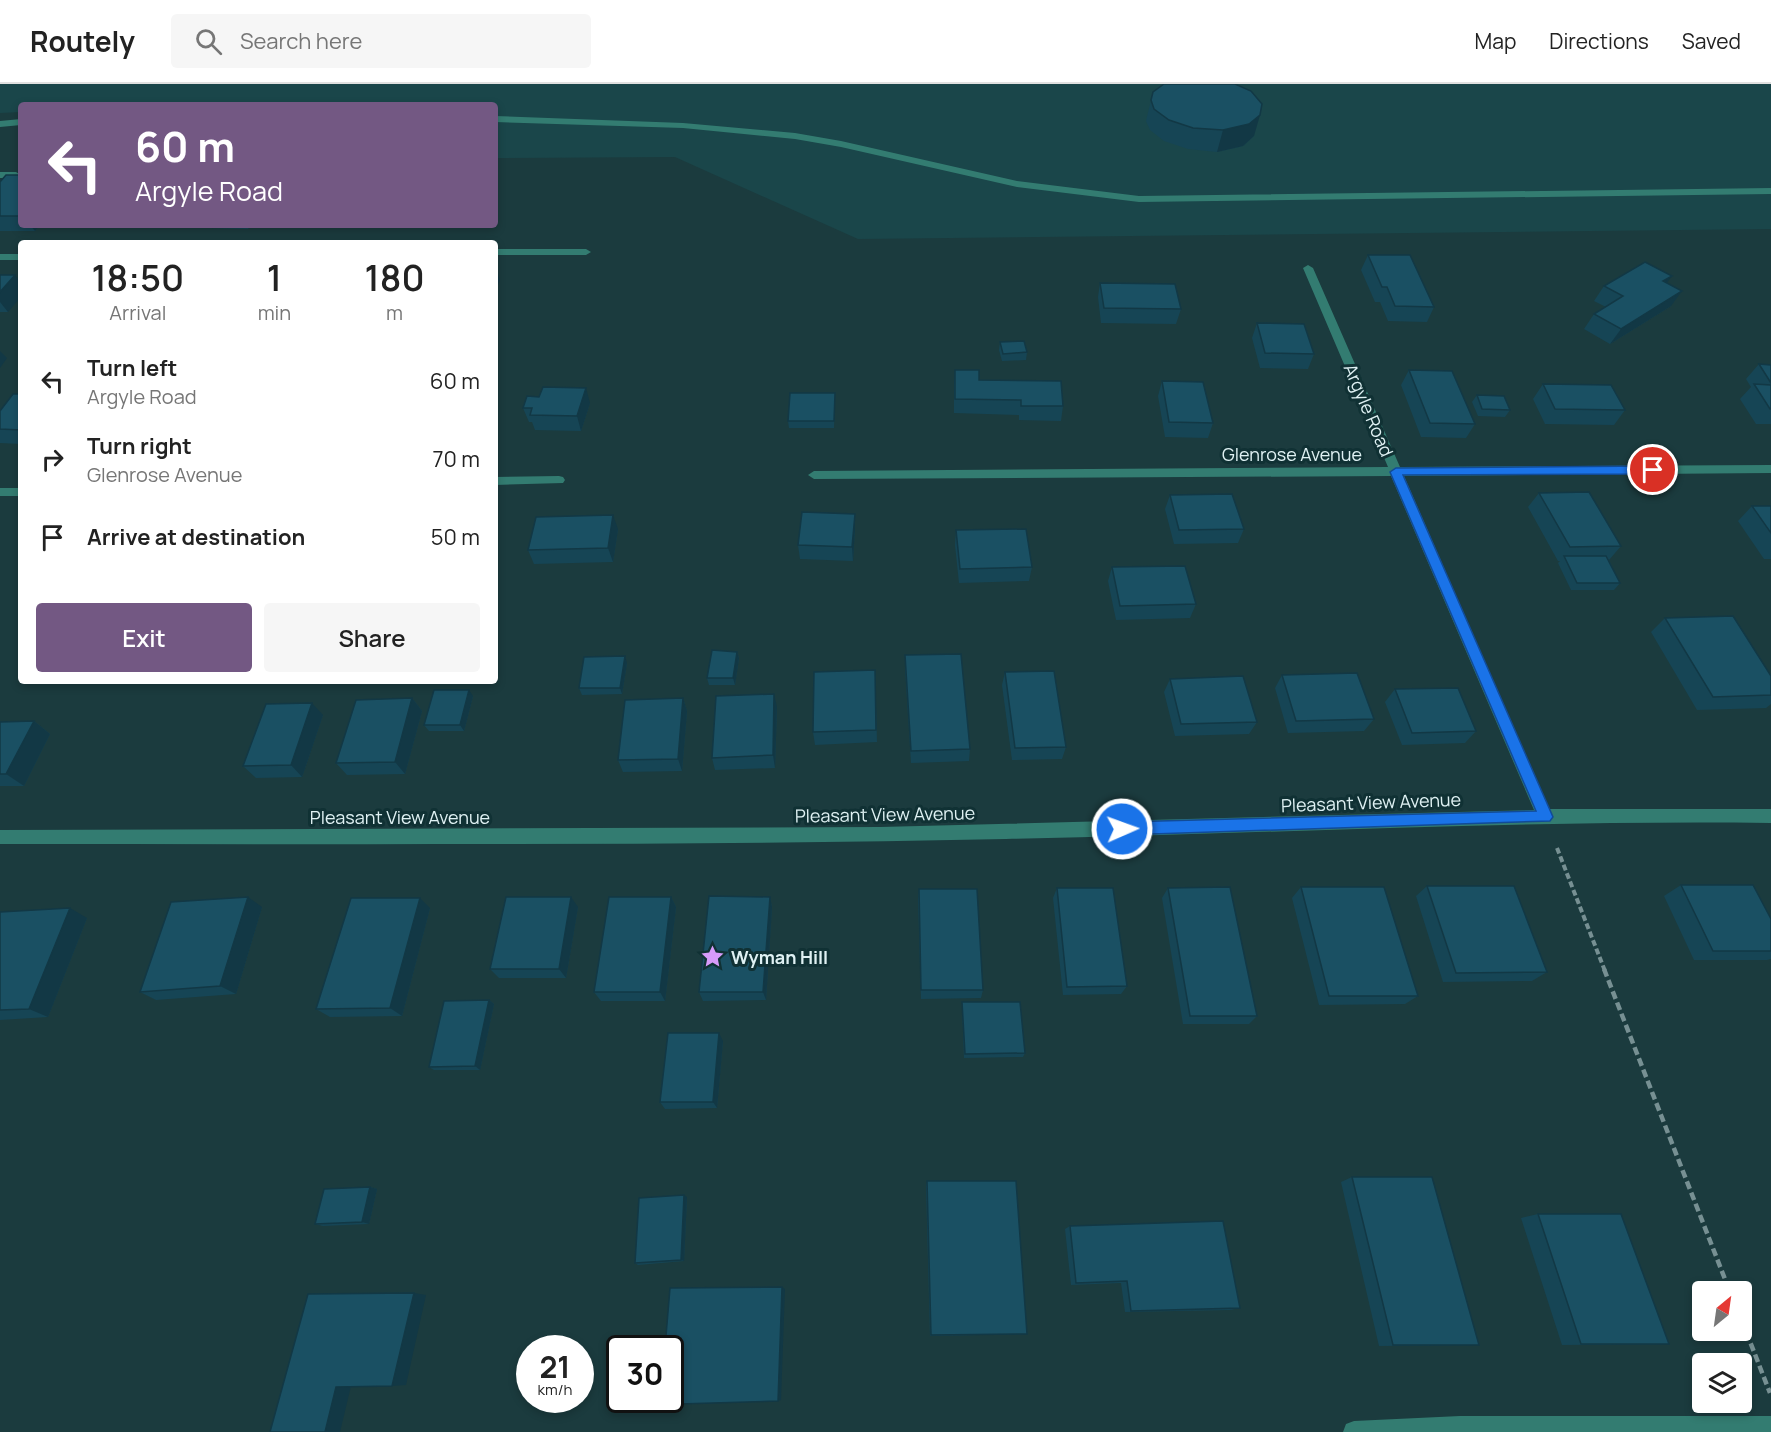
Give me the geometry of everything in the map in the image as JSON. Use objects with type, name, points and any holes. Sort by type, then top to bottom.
[{"type":"street","points":[[498,119],[748,130],[796,136],[1052,190],[1139,199],[1771,191]]},
{"type":"street","points":[[0,124],[18,122]]},
{"type":"street","points":[[0,175],[16,175],[0,192]]},
{"type":"street","points":[[498,252],[586,252]]},
{"type":"street","points":[[0,257],[18,257]]},
{"type":"street","name":"Argyle Road","points":[[1308,268],[1545,817]]},
{"type":"street","name":"Glenrose Avenue","points":[[814,475],[1771,469]]},
{"type":"street","points":[[498,481],[559,480]]},
{"type":"street","points":[[0,492],[18,492]]},
{"type":"street","name":"Pleasant View Avenue","points":[[0,837],[1005,832],[1545,817],[1771,816]]},
{"type":"street","points":[[1354,1432],[1460,1427],[1759,1428]]},
{"type":"path","points":[[1545,817],[1726,1281]]},
{"type":"path","points":[[1750,1341],[1771,1397]]},
{"type":"shaded area","points":[[0,84],[1771,84],[1771,229],[858,239],[675,157],[498,158],[498,102],[18,102],[18,112],[0,113]]},
{"type":"building","points":[[1164,84],[1235,84],[1251,91],[1262,104],[1260,115],[1249,124],[1223,130],[1193,128],[1169,120],[1154,109],[1151,100],[1153,92]]},
{"type":"building","points":[[6,175],[18,175],[18,216],[0,216],[0,182]]},
{"type":"building","points":[[1368,255],[1410,255],[1434,307],[1395,306],[1387,287],[1382,287]]},
{"type":"building","points":[[1645,262],[1672,276],[1663,281],[1682,291],[1621,329],[1594,314],[1623,296],[1604,286]]},
{"type":"building","points":[[0,275],[15,275],[0,292]]},
{"type":"building","points":[[1100,283],[1175,284],[1181,309],[1104,308]]},
{"type":"building","points":[[1257,323],[1304,324],[1314,354],[1265,353]]},
{"type":"building","points":[[1024,341],[1027,352],[1003,354],[1000,342]]},
{"type":"building","points":[[1759,364],[1771,365],[1771,383]]},
{"type":"building","points":[[955,370],[979,370],[979,380],[1061,381],[1063,406],[1021,406],[1021,400],[955,399]]},
{"type":"building","points":[[1409,370],[1452,371],[1475,424],[1430,423]]},
{"type":"building","points":[[1162,381],[1203,382],[1213,423],[1169,422]]},
{"type":"building","points":[[1543,384],[1611,385],[1625,410],[1555,409]]},
{"type":"building","points":[[1754,384],[1771,385],[1771,409],[1770,409]]},
{"type":"building","points":[[543,387],[586,388],[577,416],[530,415],[532,408],[523,408],[527,396],[539,397]]},
{"type":"building","points":[[790,393],[835,393],[834,421],[788,421]]},
{"type":"building","points":[[13,394],[18,394],[18,430],[0,429],[0,411]]},
{"type":"building","points":[[1477,395],[1504,396],[1510,410],[1482,409]]},
{"type":"building","points":[[1589,492],[1621,546],[1570,547],[1539,493]]},
{"type":"building","points":[[1232,494],[1244,529],[1179,530],[1170,495]]},
{"type":"building","points":[[1752,506],[1771,506],[1771,533]]},
{"type":"building","points":[[802,512],[855,514],[852,547],[798,545]]},
{"type":"building","points":[[613,515],[608,548],[528,550],[536,517]]},
{"type":"building","points":[[1026,529],[1032,567],[960,569],[956,530]]},
{"type":"building","points":[[1564,556],[1606,556],[1620,583],[1577,583]]},
{"type":"building","points":[[1185,566],[1196,604],[1120,606],[1112,567]]},
{"type":"building","points":[[1733,616],[1771,676],[1771,695],[1713,697],[1665,618]]},
{"type":"building","points":[[712,650],[737,652],[733,678],[707,678]]},
{"type":"building","points":[[961,654],[970,749],[911,751],[905,655]]},
{"type":"building","points":[[625,656],[620,688],[579,688],[584,657]]},
{"type":"building","points":[[875,670],[876,730],[813,732],[814,672]]},
{"type":"building","points":[[1054,671],[1066,747],[1015,748],[1005,672]]},
{"type":"building","points":[[1357,673],[1374,719],[1296,721],[1282,675]]},
{"type":"building","points":[[1243,676],[1257,722],[1181,724],[1170,679]]},
{"type":"building","points":[[1458,688],[1476,731],[1412,733],[1395,689]]},
{"type":"building","points":[[434,690],[469,690],[460,725],[424,725]]},
{"type":"building","points":[[774,694],[773,755],[712,758],[716,696]]},
{"type":"building","points":[[412,698],[395,762],[336,763],[356,700]]},
{"type":"building","points":[[683,698],[678,759],[618,760],[625,700]]},
{"type":"building","points":[[312,703],[291,765],[243,766],[266,704]]},
{"type":"building","points":[[34,721],[6,774],[0,774],[0,722]]},
{"type":"building","points":[[1681,885],[1753,885],[1771,919],[1771,951],[1713,951]]},
{"type":"building","points":[[1427,886],[1514,886],[1547,972],[1456,973]]},
{"type":"building","points":[[1230,887],[1257,1016],[1190,1016],[1168,888]]},
{"type":"building","points":[[1301,887],[1384,887],[1418,996],[1329,996]]},
{"type":"building","points":[[1057,888],[1113,888],[1127,986],[1067,987]]},
{"type":"building","points":[[919,889],[977,889],[983,990],[921,990]]},
{"type":"building","points":[[709,896],[770,897],[763,992],[699,992]]},
{"type":"building","points":[[248,897],[220,986],[140,992],[171,902]]},
{"type":"building","points":[[506,897],[571,897],[559,969],[490,969]]},
{"type":"building","points":[[609,897],[671,897],[660,992],[594,992]]},
{"type":"building","points":[[351,898],[420,898],[390,1008],[316,1009]]},
{"type":"building","points":[[70,908],[29,1009],[0,1010],[0,912]]},
{"type":"building","points":[[489,1000],[475,1066],[429,1067],[444,1001]]},
{"type":"building","points":[[962,1002],[1020,1002],[1025,1053],[965,1054]]},
{"type":"building","points":[[668,1033],[719,1033],[713,1102],[660,1102]]},
{"type":"building","points":[[1352,1177],[1432,1177],[1479,1345],[1393,1345]]},
{"type":"building","points":[[927,1181],[1016,1181],[1027,1334],[931,1335]]},
{"type":"building","points":[[370,1187],[362,1222],[315,1224],[324,1189]]},
{"type":"building","points":[[684,1195],[681,1260],[635,1263],[639,1198]]},
{"type":"building","points":[[1538,1214],[1621,1214],[1669,1344],[1581,1344]]},
{"type":"building","points":[[1223,1221],[1240,1308],[1131,1311],[1127,1281],[1076,1283],[1070,1226]]},
{"type":"building","points":[[782,1287],[778,1401],[684,1404],[684,1335],[666,1335],[670,1288]]},
{"type":"building","points":[[414,1293],[392,1386],[336,1387],[325,1432],[270,1432],[308,1294]]},
{"type":"place","name":"Wyman Hill","points":[[713,957]]},
{"type":"route","points":[[1122,829],[1545,817],[1396,472],[1653,470]]}]
